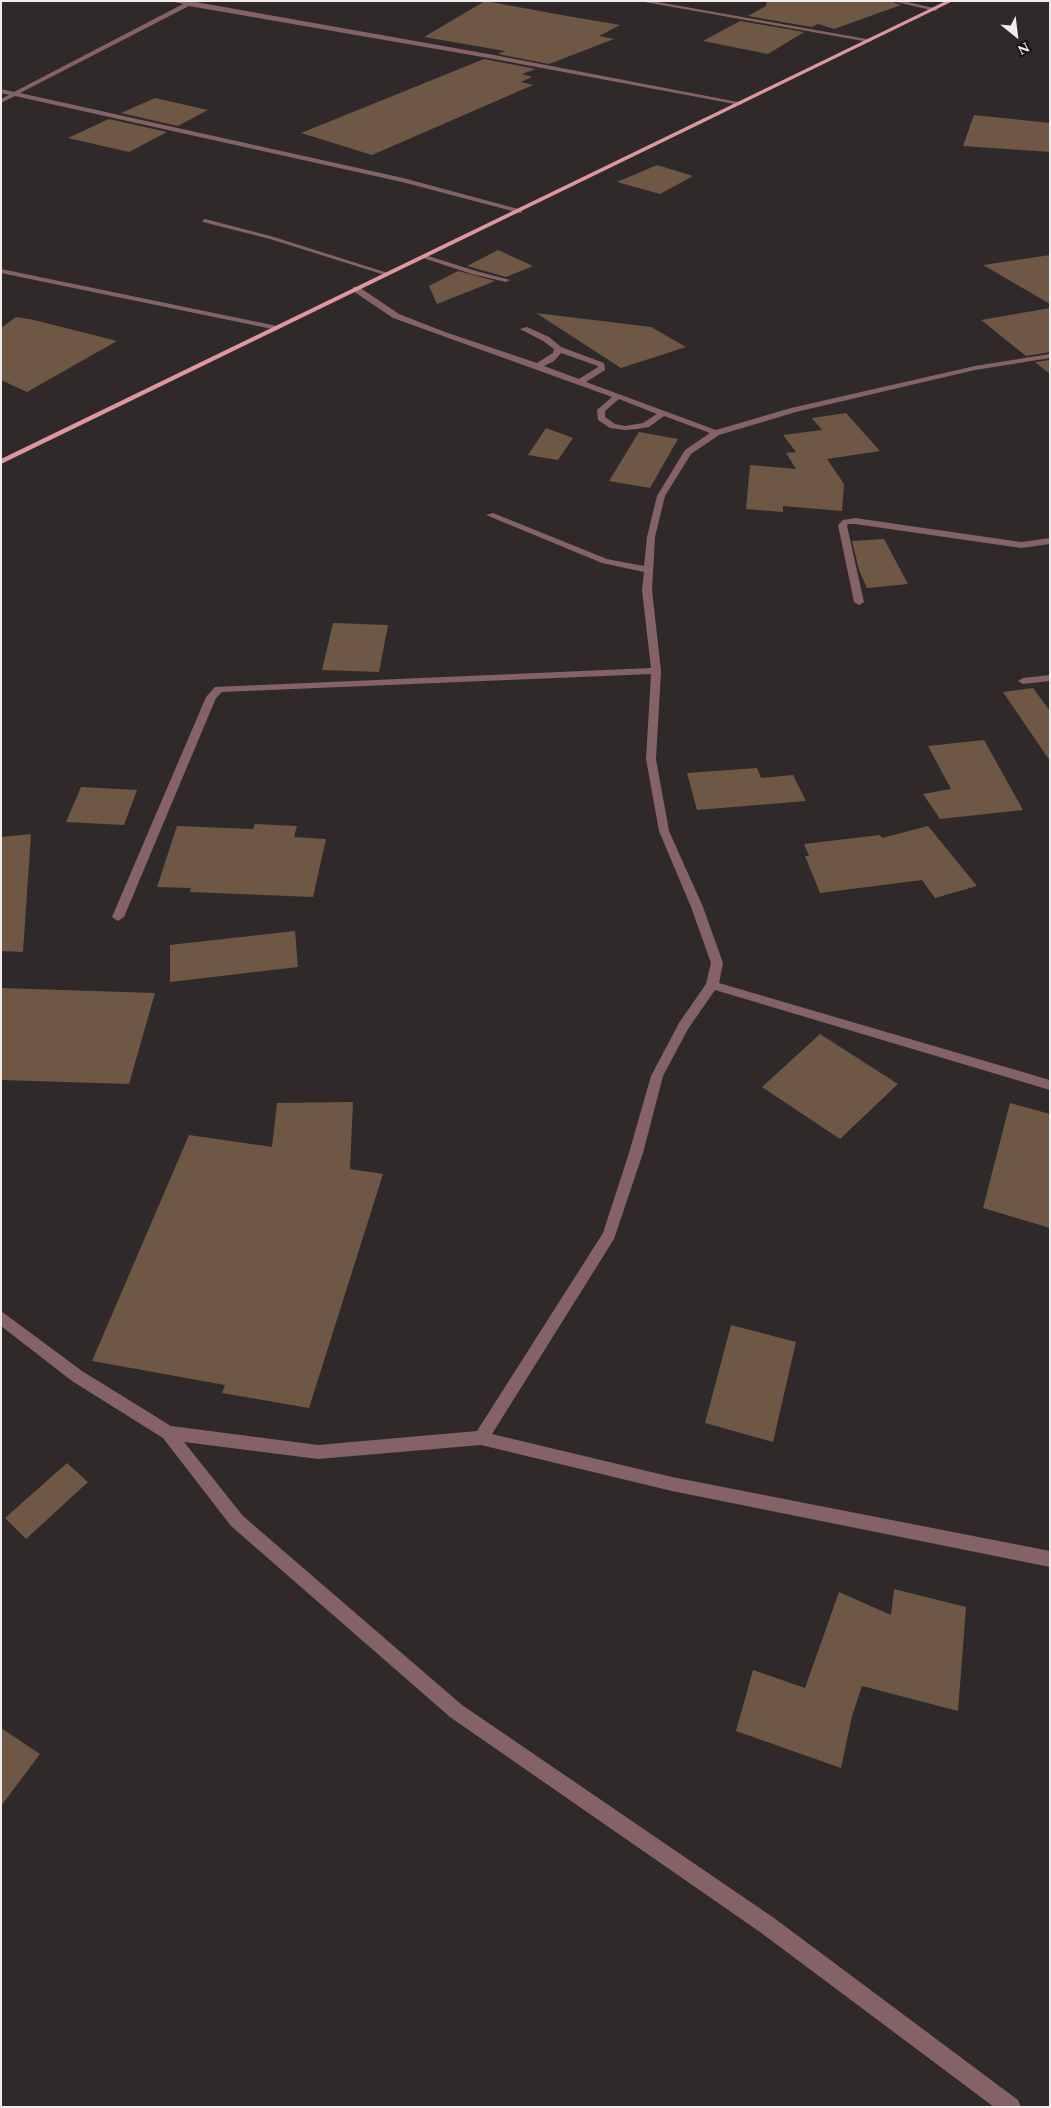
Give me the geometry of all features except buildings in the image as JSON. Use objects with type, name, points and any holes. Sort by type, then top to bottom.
[{"type":"main road","points":[[1,462],[952,1]]},
{"type":"street","points":[[172,1],[494,57],[740,103]]},
{"type":"street","points":[[641,1],[869,40]]},
{"type":"street","points":[[894,1],[935,9]]},
{"type":"street","points":[[1,101],[191,3]]},
{"type":"street","points":[[1,91],[403,180],[520,211]]},
{"type":"street","points":[[205,221],[272,238],[388,274]]},
{"type":"street","points":[[425,256],[474,274],[506,280]]},
{"type":"street","points":[[1,271],[277,328]]},
{"type":"street","points":[[356,289],[396,316],[442,334],[538,366],[716,433]]},
{"type":"street","points":[[524,329],[546,339],[558,349],[601,365],[602,368],[580,382]]},
{"type":"street","points":[[538,366],[551,360],[557,354],[558,349]]},
{"type":"street","points":[[480,1438],[609,1235],[636,1153],[656,1076],[683,1026],[712,985],[717,963],[697,907],[664,831],[651,759],[656,670],[647,590],[651,537],[661,496],[688,452],[716,433],[794,410],[975,368],[1050,356]]},
{"type":"street","points":[[618,396],[601,410],[600,418],[613,426],[625,428],[646,425],[664,413]]},
{"type":"street","points":[[490,515],[605,561],[649,570]]},
{"type":"street","points":[[859,602],[842,525],[846,522],[855,521],[1021,546],[1050,541]]},
{"type":"street","points":[[118,917],[211,697],[219,689],[656,670]]},
{"type":"street","points":[[1023,681],[1050,678]]},
{"type":"street","points":[[712,985],[1050,1085]]},
{"type":"street","points":[[1,1317],[76,1376],[168,1433],[237,1521],[456,1711],[767,1925],[1011,2107]]},
{"type":"street","points":[[168,1433],[318,1452],[480,1438],[672,1484],[1050,1559]]}]
